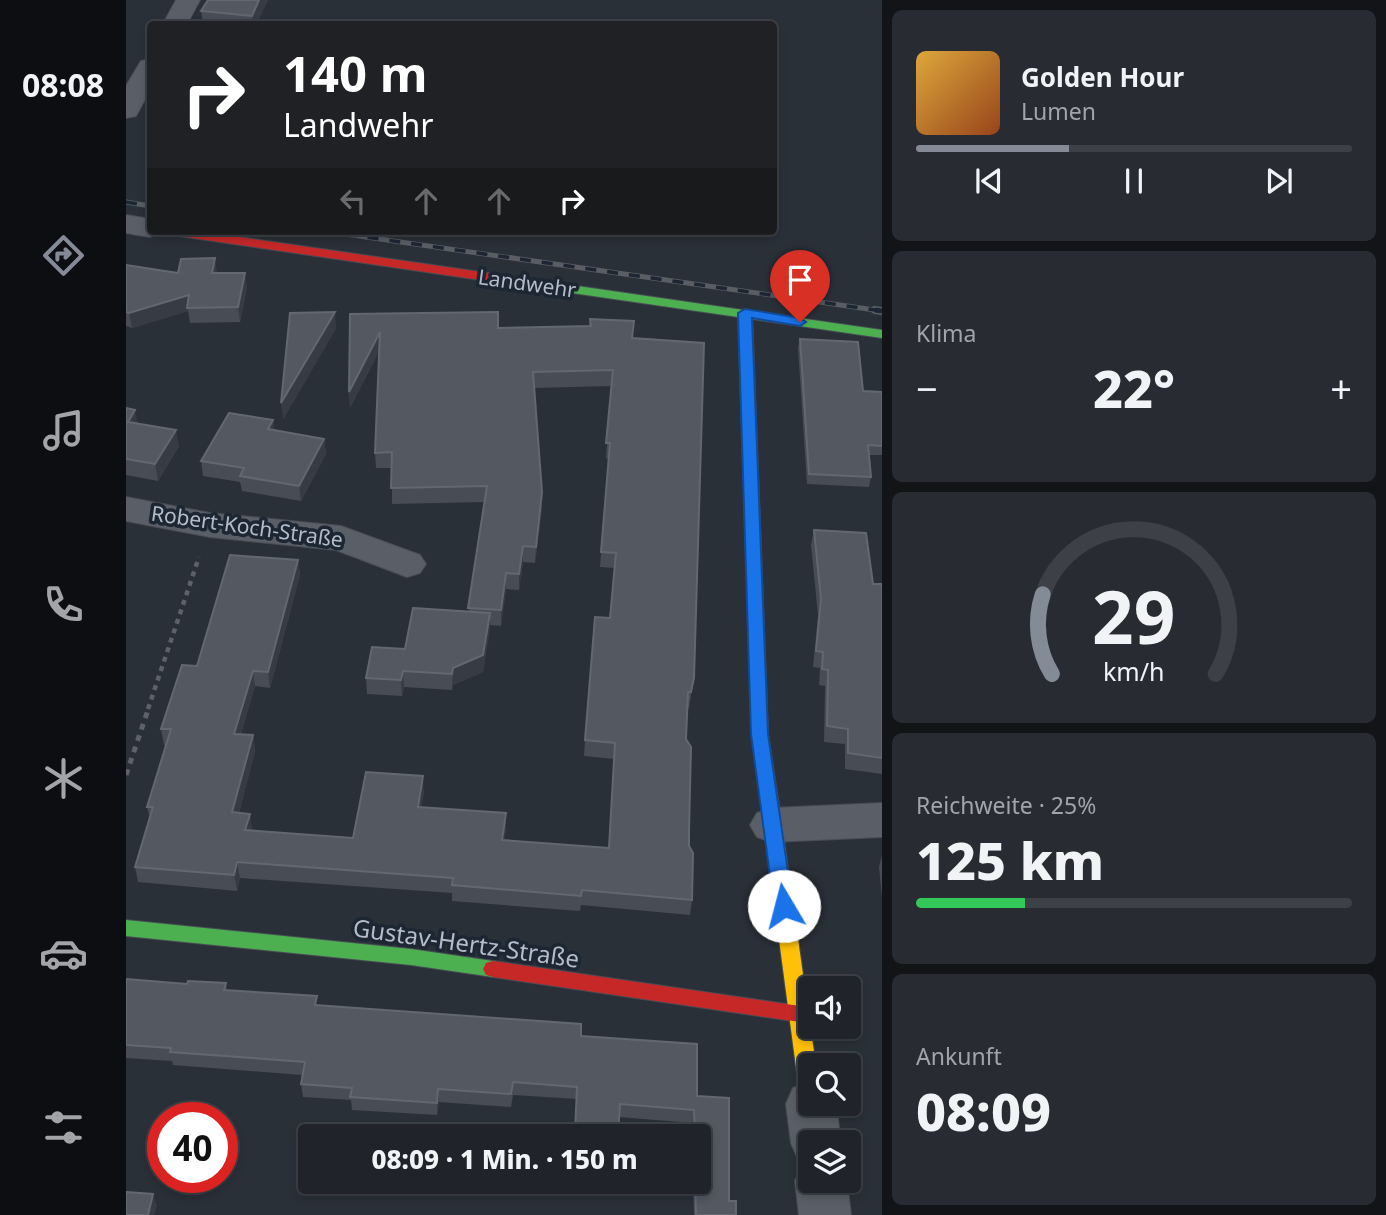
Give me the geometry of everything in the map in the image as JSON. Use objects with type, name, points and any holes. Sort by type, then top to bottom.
[{"type":"street","points":[[177,21],[188,0]]},
{"type":"street","points":[[147,72],[126,110],[147,113]]},
{"type":"street","points":[[126,224],[147,228]]},
{"type":"street","name":"Landwehr","points":[[199,235],[438,272],[882,334]]},
{"type":"street","points":[[745,313],[760,734],[798,1000]]},
{"type":"street","name":"Robert-Koch-Straße","points":[[126,509],[210,525],[341,538],[407,564]]},
{"type":"street","points":[[772,825],[882,820]]},
{"type":"street","name":"Gustav-Hertz-Straße","points":[[126,928],[411,957],[798,1014]]},
{"type":"street","points":[[822,1193],[825,1215]]},
{"type":"path","points":[[126,775],[210,525]]},
{"type":"building","points":[[208,0],[259,0],[252,16],[201,11]]},
{"type":"building","points":[[215,258],[212,273],[245,273],[238,307],[187,308],[189,295],[126,312],[126,265],[178,273],[181,259]]},
{"type":"building","points":[[335,312],[281,403],[290,313]]},
{"type":"building","points":[[498,312],[498,328],[591,326],[590,319],[634,321],[632,338],[704,343],[694,678],[691,692],[688,692],[686,739],[691,747],[689,846],[693,853],[692,900],[582,890],[581,896],[452,885],[453,878],[237,862],[234,875],[135,867],[153,807],[147,807],[171,729],[161,729],[182,665],[197,666],[230,555],[298,560],[268,672],[253,671],[234,734],[253,735],[232,812],[250,814],[245,830],[353,838],[366,772],[423,776],[418,807],[506,813],[502,840],[609,848],[615,743],[585,740],[595,617],[610,618],[616,553],[601,552],[610,443],[606,443],[613,370],[533,372],[542,492],[536,547],[523,546],[519,574],[506,573],[501,610],[468,608],[487,486],[391,488],[392,452],[375,453],[380,332],[349,392],[350,314]]},
{"type":"building","points":[[800,339],[858,342],[863,391],[882,392],[882,446],[868,445],[871,477],[809,474]]},
{"type":"building","points":[[126,408],[135,410],[128,422],[176,430],[155,464],[126,459]]},
{"type":"building","points":[[229,413],[273,420],[268,429],[324,439],[299,486],[240,476],[244,468],[201,461]]},
{"type":"building","points":[[814,530],[866,533],[873,584],[882,584],[882,758],[848,753],[848,729],[827,726],[828,670],[822,669],[823,652],[816,651],[821,599]]},
{"type":"building","points":[[413,608],[490,613],[483,655],[453,668],[452,674],[403,671],[401,680],[366,678],[372,647],[405,649]]},
{"type":"building","points":[[126,979],[187,984],[188,981],[226,983],[224,990],[317,996],[315,1005],[581,1024],[581,1036],[697,1044],[697,1096],[729,1098],[729,1201],[736,1201],[736,1215],[696,1215],[695,1194],[711,1194],[711,1124],[695,1124],[694,1110],[620,1104],[619,1124],[575,1124],[577,1087],[513,1082],[511,1094],[438,1089],[437,1103],[350,1097],[352,1088],[301,1084],[305,1062],[170,1052],[171,1048],[126,1045]]},
{"type":"building","points":[[126,1192],[153,1194],[148,1215],[126,1215]]},
{"type":"railway","points":[[126,202],[147,206]]},
{"type":"railway","points":[[352,235],[882,311]]},
{"type":"railway","points":[[875,310],[882,311]]},
{"type":"traffic: fast","points":[[529,283],[882,334]]},
{"type":"traffic: fast","points":[[126,928],[411,957],[493,969]]},
{"type":"traffic: slow","points":[[772,819],[804,1053]]},
{"type":"traffic: jam","points":[[199,235],[529,283]]},
{"type":"traffic: jam","points":[[745,313],[760,734],[772,819]]},
{"type":"traffic: jam","points":[[493,969],[798,1014]]},
{"type":"route","points":[[784,906],[760,734],[745,313],[800,322]]}]
